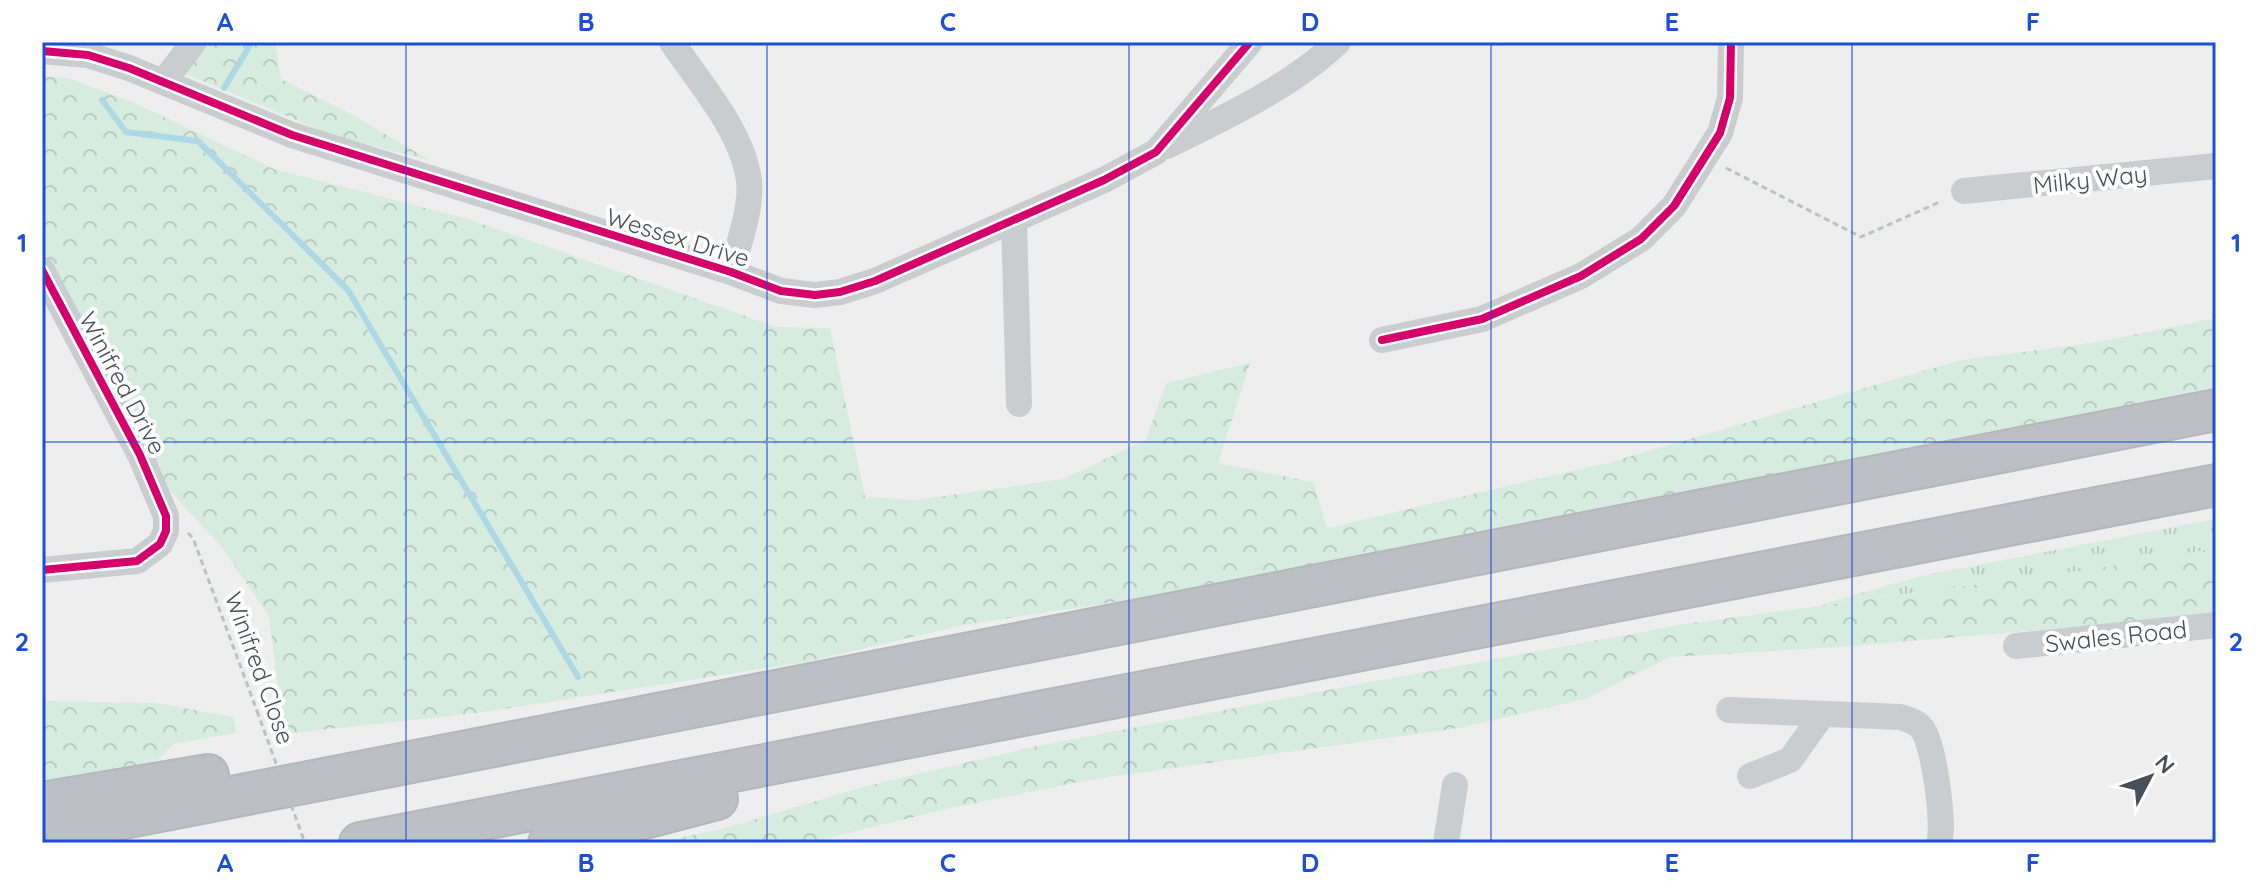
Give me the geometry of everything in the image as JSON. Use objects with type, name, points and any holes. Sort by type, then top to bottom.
[{"type":"highway","points":[[42,834],[2216,410]]},
{"type":"highway","points":[[360,843],[2216,485]]},
{"type":"highway","points":[[42,803],[884,659],[946,657]]},
{"type":"highway","points":[[549,843],[961,737],[1005,718]]},
{"type":"street","points":[[164,81],[194,42]]},
{"type":"street","points":[[672,42],[731,131],[749,181],[748,202],[731,272]]},
{"type":"street","name":"Wessex Drive","points":[[42,51],[90,49],[307,140],[731,272],[781,291],[815,295],[840,292],[875,281],[1014,221],[1156,152],[1250,42]]},
{"type":"street","points":[[1156,152],[1232,114],[1338,42]]},
{"type":"street","points":[[1382,340],[1482,319],[1601,265],[1641,239],[1674,206],[1720,133],[1730,98],[1731,42]]},
{"type":"street","name":"Milky Way","points":[[1964,191],[2216,166]]},
{"type":"street","points":[[1014,221],[1019,404]]},
{"type":"street","name":"Winifred Drive","points":[[42,270],[140,455],[166,516]]},
{"type":"street","points":[[42,570],[137,561],[160,544],[166,531],[166,516]]},
{"type":"street","name":"Swales Road","points":[[2016,646],[2216,625]]},
{"type":"street","points":[[1729,710],[1901,717],[1919,725],[1928,741],[1942,827],[1939,843]]},
{"type":"street","points":[[1750,776],[1790,760],[1823,714]]},
{"type":"street","points":[[1446,843],[1455,785]]},
{"type":"path","points":[[1705,157],[1861,237],[1964,191]]},
{"type":"green space","points":[[206,42],[275,42],[281,79],[351,114],[431,161],[332,135],[181,72]]},
{"type":"green space","points":[[42,76],[68,78],[137,104],[274,169],[468,219],[777,327],[830,328],[865,497],[916,500],[1063,479],[1146,440],[1166,383],[1250,363],[1218,463],[1313,482],[1327,528],[1611,462],[1961,360],[2098,342],[2216,318],[2216,396],[1285,576],[964,625],[806,662],[477,713],[284,734],[269,616],[221,546],[163,484],[42,250]]},
{"type":"green space","points":[[2216,519],[2216,552],[2206,550],[2093,569],[1816,606],[1921,576]]},
{"type":"green space","points":[[2206,550],[2216,552],[2216,615],[1839,647],[1670,657],[1585,699],[1459,728],[1094,779],[946,809],[808,843],[653,843],[718,830],[867,786],[1033,747],[1344,687],[1685,624],[2093,569]]},
{"type":"green space","points":[[42,701],[156,703],[234,717],[236,733],[174,744],[137,780],[42,794]]},
{"type":"waterway","points":[[224,88],[252,42]]},
{"type":"waterway","points":[[102,100],[126,132],[198,141],[348,290],[578,677]]},
{"type":"cycle path","points":[[42,51],[88,55],[129,68],[292,135],[731,272],[781,291],[815,295],[840,292],[875,281],[1104,180],[1156,152],[1250,42]]},
{"type":"cycle path","points":[[1382,340],[1482,319],[1581,276],[1641,239],[1674,206],[1720,133],[1730,98],[1731,42]]},
{"type":"cycle path","points":[[42,270],[140,455],[166,516],[166,531],[160,544],[137,561],[42,570]]}]
